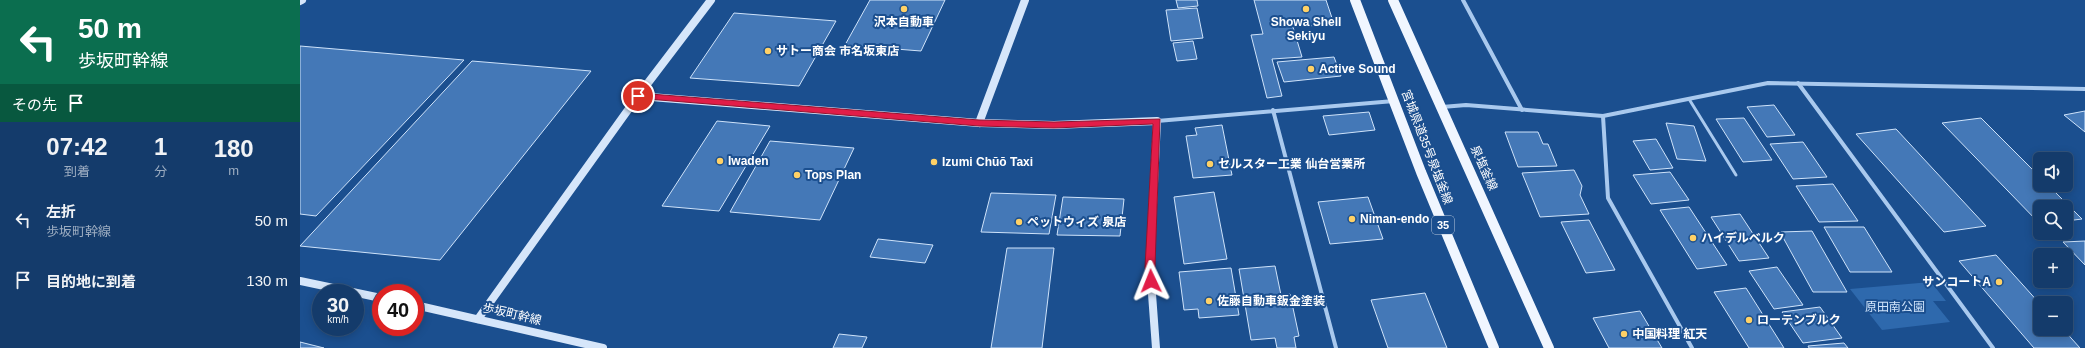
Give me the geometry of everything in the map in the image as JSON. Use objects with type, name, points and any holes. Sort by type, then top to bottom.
[{"type":"main road","name":"宮城県道35号泉塩釜線","points":[[1355,0],[1421,172],[1494,348]]},
{"type":"main road","name":"泉塩釜線","points":[[1393,0],[1549,348]]},
{"type":"street","points":[[478,319],[638,96],[711,0]]},
{"type":"street","points":[[979,123],[1025,0]]},
{"type":"street","points":[[1463,0],[1522,110]]},
{"type":"street","points":[[1442,107],[1466,105],[1603,116],[1768,83],[2085,89]]},
{"type":"street","points":[[1798,83],[1993,348]]},
{"type":"street","points":[[638,96],[979,123],[1054,125],[1157,121],[1273,110],[1394,101]]},
{"type":"street","points":[[1273,110],[1336,348]]},
{"type":"street","points":[[1603,116],[1608,198],[1692,348]]},
{"type":"street","points":[[1156,348],[1150,267],[1157,121]]},
{"type":"street","points":[[300,281],[372,296]]},
{"type":"street","name":"歩坂町幹線","points":[[424,307],[602,348]]},
{"type":"lane","points":[[1689,99],[1736,175]]},
{"type":"green space","name":"原田南公園","points":[[1931,282],[1946,301],[1933,301],[1950,322],[1882,330],[1850,289]]},
{"type":"building","points":[[870,0],[945,0],[921,51],[845,45]]},
{"type":"building","points":[[1176,0],[1197,0],[1198,6],[1178,8]]},
{"type":"building","points":[[1254,0],[1326,0],[1334,24],[1293,27],[1302,57],[1272,59],[1282,96],[1267,98],[1251,35],[1263,34]]},
{"type":"building","points":[[1197,8],[1203,38],[1171,41],[1166,10]]},
{"type":"building","points":[[734,13],[836,21],[799,86],[690,78]]},
{"type":"building","points":[[1193,41],[1197,59],[1177,61],[1173,43]]},
{"type":"building","points":[[300,46],[464,60],[316,216],[300,214]]},
{"type":"building","points":[[1334,57],[1341,76],[1284,82],[1277,62]]},
{"type":"building","points":[[472,61],[591,71],[440,260],[300,246]]},
{"type":"building","points":[[1774,105],[1795,135],[1767,137],[1747,107]]},
{"type":"building","points":[[2085,111],[2085,132],[2064,115]]},
{"type":"building","points":[[1369,112],[1375,130],[1329,135],[1323,116]]},
{"type":"building","points":[[1744,118],[1772,160],[1743,162],[1716,119]]},
{"type":"building","points":[[1981,118],[2033,170],[2033,192],[2055,192],[2063,200],[2033,200],[2033,217],[1942,123]]},
{"type":"building","points":[[717,121],[770,126],[719,211],[662,206]]},
{"type":"building","points":[[1666,123],[1694,126],[1706,161],[1677,159]]},
{"type":"building","points":[[1222,125],[1232,175],[1193,178],[1186,136],[1197,135],[1195,128]]},
{"type":"building","points":[[1896,129],[1986,226],[1944,232],[1856,134]]},
{"type":"building","points":[[1505,132],[1538,132],[1543,144],[1548,144],[1557,166],[1518,167]]},
{"type":"building","points":[[1656,139],[1673,168],[1650,170],[1633,141]]},
{"type":"building","points":[[770,141],[854,148],[820,220],[730,212]]},
{"type":"building","points":[[1803,142],[1827,177],[1793,179],[1770,144]]},
{"type":"building","points":[[1574,170],[1582,186],[1580,195],[1589,214],[1540,217],[1522,173]]},
{"type":"building","points":[[1670,172],[1689,200],[1651,204],[1633,175]]},
{"type":"building","points":[[1833,184],[1858,221],[1819,222],[1796,186]]},
{"type":"building","points":[[1214,192],[1227,259],[1184,264],[1174,197]]},
{"type":"building","points":[[991,193],[1056,195],[1049,234],[981,232]]},
{"type":"building","points":[[1063,197],[1124,199],[1120,236],[1057,235]]},
{"type":"building","points":[[1368,197],[1383,239],[1330,244],[1318,202]]},
{"type":"building","name":"ハイデルベルク","points":[[1689,207],[1727,265],[1697,269],[1660,210]]},
{"type":"building","points":[[2073,210],[2082,219],[2073,220]]},
{"type":"building","points":[[1740,214],[1769,258],[1739,261],[1711,217]]},
{"type":"building","points":[[1589,220],[1615,270],[1586,273],[1561,222]]},
{"type":"building","points":[[1824,227],[1864,227],[1892,272],[1850,272]]},
{"type":"building","points":[[1812,231],[1847,292],[1813,292],[1780,232]]},
{"type":"building","points":[[878,239],[933,245],[925,263],[870,257]]},
{"type":"building","points":[[2085,241],[2085,265],[2073,252],[2073,248],[2069,248],[2063,242]]},
{"type":"building","points":[[1007,248],[1054,248],[1042,348],[991,348]]},
{"type":"building","name":"サンコートA","points":[[1996,255],[2033,296],[2033,336],[2069,336],[2080,348],[2034,348],[1959,261]]},
{"type":"building","points":[[1275,266],[1281,295],[1290,294],[1299,336],[1294,337],[1296,348],[1277,348],[1275,338],[1251,340],[1239,269]]},
{"type":"building","points":[[1777,267],[1803,305],[1774,309],[1749,271]]},
{"type":"building","points":[[1231,268],[1239,315],[1199,318],[1198,309],[1184,310],[1179,272]]},
{"type":"building","name":"ローテンブルク","points":[[1746,288],[1784,348],[1749,348],[1714,292]]},
{"type":"building","points":[[1425,293],[1447,348],[1388,348],[1371,300]]},
{"type":"building","points":[[1820,307],[1842,338],[1803,343],[1782,312]]},
{"type":"building","points":[[1640,311],[1662,348],[1609,348],[1593,318]]},
{"type":"building","points":[[839,334],[867,337],[862,348],[833,348]]},
{"type":"building","points":[[300,342],[324,348],[300,348]]},
{"type":"building","points":[[1844,343],[1848,348],[1809,348],[1808,346]]},
{"type":"place","name":"沢本自動車","points":[[904,9]]},
{"type":"place","name":"Showa Shell Sekiyu","points":[[1306,9]]},
{"type":"place","name":"サトー商会 市名坂東店","points":[[768,51]]},
{"type":"place","name":"Active Sound","points":[[1311,69]]},
{"type":"place","name":"Iwaden","points":[[720,161]]},
{"type":"place","name":"Izumi Chūō Taxi","points":[[934,162]]},
{"type":"place","name":"セルスター工業 仙台営業所","points":[[1210,164]]},
{"type":"place","name":"Tops Plan","points":[[797,175]]},
{"type":"place","name":"Niman-endo","points":[[1352,219]]},
{"type":"place","name":"ペットウィズ 泉店","points":[[1019,222]]},
{"type":"place","name":"ハイデルベルク","points":[[1693,238]]},
{"type":"place","name":"サンコートA","points":[[1999,282]]},
{"type":"place","name":"佐藤自動車鈑金塗装","points":[[1209,301]]},
{"type":"place","name":"ローテンブルク","points":[[1749,320]]},
{"type":"place","name":"中国料理 紅天","points":[[1624,334]]},
{"type":"route","points":[[638,96],[979,123],[1054,125],[1157,121],[1150,267],[1151,281]]}]
